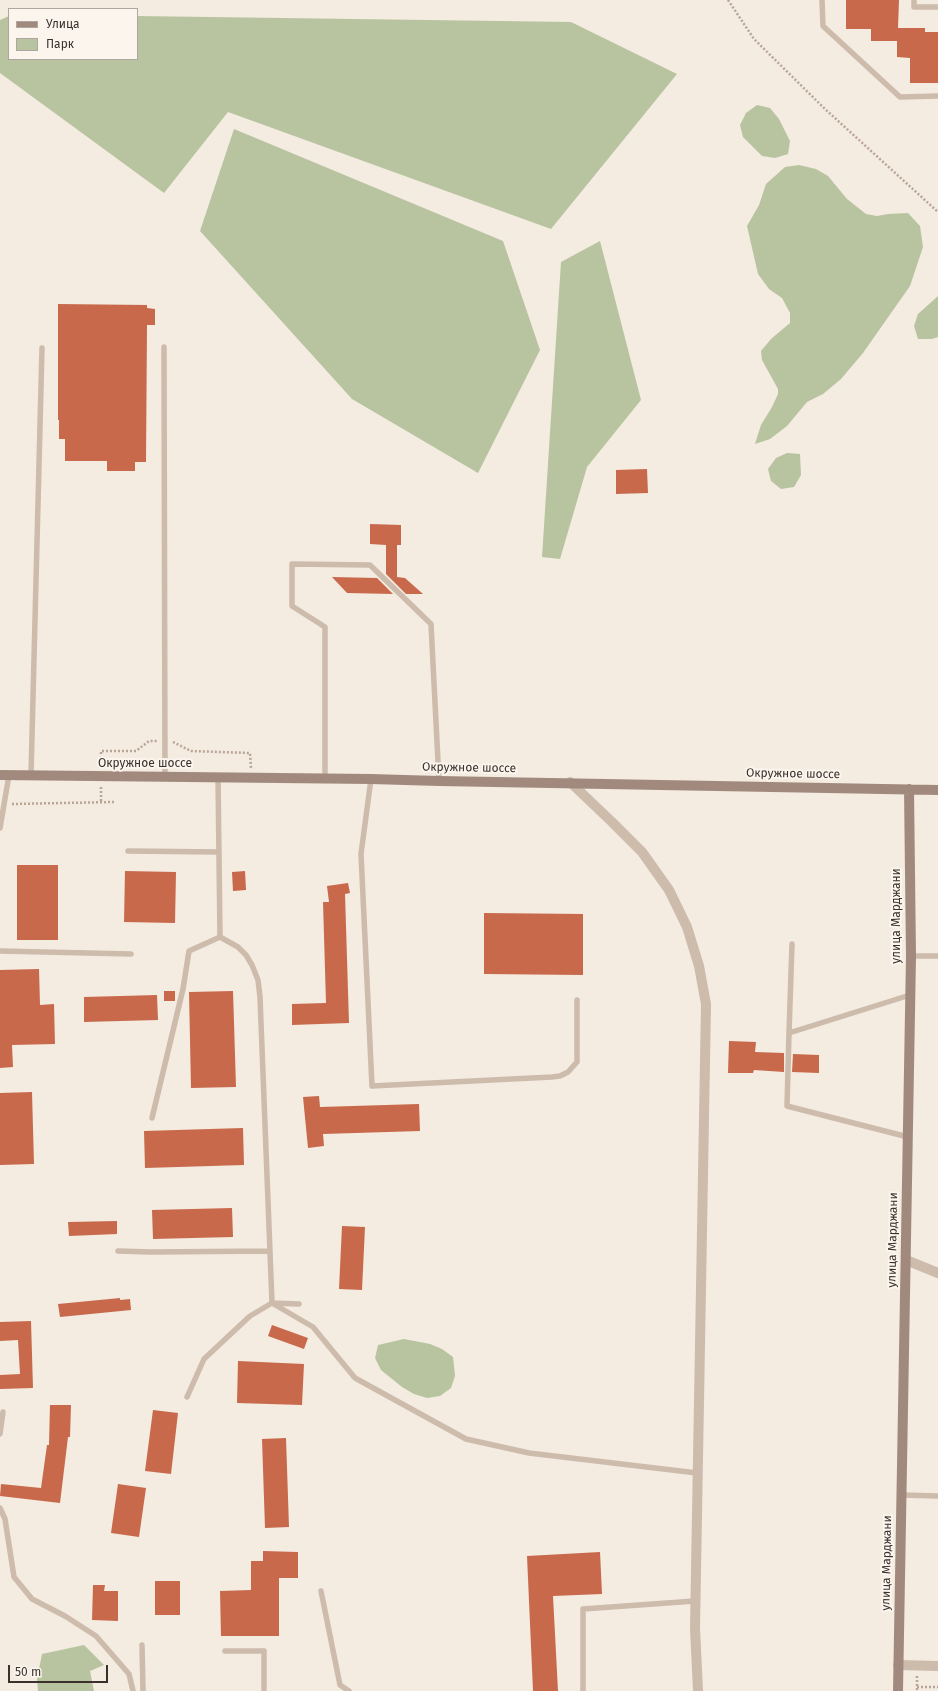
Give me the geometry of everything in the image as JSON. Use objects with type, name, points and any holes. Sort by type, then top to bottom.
[{"type":"street","name":"Окружное шоссе","points":[[5,775],[325,778],[909,788],[938,790]]},
{"type":"street","points":[[570,782],[642,852],[669,890],[687,927],[699,966],[706,1004],[695,1601],[698,1691]]},
{"type":"street","name":"улица Марджани","points":[[898,1691],[911,956],[909,788]]},
{"type":"street","points":[[906,1260],[938,1273]]},
{"type":"street","points":[[898,1666],[938,1666]]},
{"type":"lane","points":[[822,0],[823,26],[900,97],[938,96]]},
{"type":"lane","points":[[914,0],[914,7],[938,7]]},
{"type":"lane","points":[[164,347],[165,777]]},
{"type":"lane","points":[[32,775],[42,348]]},
{"type":"lane","points":[[325,778],[325,627],[292,606],[292,564],[370,565],[431,624],[439,781]]},
{"type":"lane","points":[[0,828],[5,804],[5,775]]},
{"type":"lane","points":[[218,777],[220,937]]},
{"type":"lane","points":[[371,779],[361,854],[372,1086],[552,1078],[560,1076],[568,1072],[577,1062],[577,1000]]},
{"type":"lane","points":[[128,851],[219,852]]},
{"type":"lane","points":[[152,1118],[183,989],[189,951],[220,937]]},
{"type":"lane","points":[[220,937],[238,946],[246,955],[258,980],[272,1303]]},
{"type":"lane","points":[[792,944],[787,1106],[908,1137]]},
{"type":"lane","points":[[0,951],[131,954]]},
{"type":"lane","points":[[911,956],[938,956]]},
{"type":"lane","points":[[789,1033],[910,995]]},
{"type":"lane","points":[[118,1250],[151,1252],[270,1250]]},
{"type":"lane","points":[[272,1303],[313,1327],[355,1378],[466,1439],[529,1453],[697,1473]]},
{"type":"lane","points":[[187,1397],[204,1359],[250,1316],[272,1303],[299,1304]]},
{"type":"lane","points":[[0,1434],[3,1412]]},
{"type":"lane","points":[[901,1495],[938,1496]]},
{"type":"lane","points":[[0,1508],[5,1519],[14,1577],[32,1599],[65,1616],[96,1636],[130,1674],[133,1691]]},
{"type":"lane","points":[[321,1591],[340,1685],[349,1691]]},
{"type":"lane","points":[[582,1691],[582,1609],[695,1601]]},
{"type":"lane","points":[[142,1645],[142,1691]]},
{"type":"lane","points":[[225,1651],[264,1651],[264,1691]]},
{"type":"path","points":[[728,0],[754,39],[825,109],[938,212]]},
{"type":"path","points":[[5,804],[114,802]]},
{"type":"path","points":[[917,1687],[938,1687]]},
{"type":"green space","points":[[8,16],[8,60],[138,60],[138,16],[571,22],[677,74],[551,229],[228,112],[164,193],[0,73],[0,20]]},
{"type":"green space","points":[[757,105],[770,108],[779,119],[790,141],[788,154],[775,158],[762,156],[743,137],[740,125],[746,113]]},
{"type":"green space","points":[[234,129],[503,241],[540,350],[478,473],[352,399],[200,231]]},
{"type":"green space","points":[[799,165],[816,169],[828,176],[847,199],[866,214],[877,216],[908,213],[920,226],[923,247],[910,286],[863,353],[841,379],[823,394],[807,402],[787,426],[770,439],[755,444],[761,425],[778,394],[778,389],[762,360],[761,351],[771,339],[790,323],[790,313],[782,298],[769,289],[758,274],[747,226],[759,205],[766,184],[785,167]]},
{"type":"green space","points":[[600,241],[641,400],[587,467],[560,559],[542,557],[561,262]]},
{"type":"green space","points":[[938,296],[938,337],[932,339],[918,339],[914,326],[918,314]]},
{"type":"green space","points":[[787,453],[800,454],[801,475],[794,487],[781,489],[771,481],[768,469],[776,458]]},
{"type":"green space","points":[[404,1339],[430,1344],[442,1349],[453,1357],[455,1376],[451,1388],[440,1396],[427,1398],[414,1394],[402,1387],[381,1370],[375,1358],[378,1345]]},
{"type":"green space","points":[[84,1645],[104,1665],[90,1671],[94,1691],[38,1691],[37,1679],[42,1654]]},
{"type":"building","points":[[846,0],[899,0],[898,28],[925,28],[925,32],[938,32],[938,83],[910,83],[910,58],[897,57],[897,41],[871,41],[871,29],[846,29]]},
{"type":"building","points":[[58,304],[147,305],[147,308],[155,309],[155,325],[147,325],[146,462],[135,462],[135,471],[107,471],[107,461],[65,461],[65,439],[59,439],[58,420]]},
{"type":"building","points":[[647,469],[648,493],[616,494],[616,470]]},
{"type":"building","points":[[370,524],[401,525],[401,545],[397,545],[397,577],[405,578],[423,594],[406,594],[386,574],[386,545],[370,544]]},
{"type":"building","points":[[332,577],[377,578],[393,594],[347,593]]},
{"type":"building","points":[[17,865],[58,865],[58,940],[17,940]]},
{"type":"building","points":[[125,871],[176,872],[175,923],[124,922]]},
{"type":"building","points":[[245,871],[246,890],[233,891],[232,872]]},
{"type":"building","points":[[348,883],[350,893],[345,894],[349,1023],[292,1025],[292,1004],[326,1003],[323,902],[329,902],[327,886]]},
{"type":"building","points":[[484,913],[583,914],[583,975],[484,974]]},
{"type":"building","points":[[39,969],[40,1005],[54,1004],[55,1044],[12,1045],[13,1067],[0,1068],[0,970]]},
{"type":"building","points":[[164,991],[175,991],[175,1001],[164,1001]]},
{"type":"building","points":[[233,991],[236,1087],[191,1088],[189,992]]},
{"type":"building","points":[[157,995],[158,1020],[84,1022],[84,997]]},
{"type":"building","points":[[729,1041],[756,1042],[755,1052],[784,1053],[784,1072],[754,1070],[753,1073],[728,1073]]},
{"type":"building","points":[[793,1054],[819,1055],[819,1073],[792,1072]]},
{"type":"building","points":[[32,1092],[34,1164],[0,1165],[0,1093]]},
{"type":"building","points":[[319,1096],[320,1107],[419,1104],[420,1131],[323,1134],[324,1146],[308,1148],[303,1097]]},
{"type":"building","points":[[243,1128],[244,1165],[145,1168],[144,1131]]},
{"type":"building","points":[[232,1208],[233,1237],[153,1239],[152,1210]]},
{"type":"building","points":[[117,1221],[117,1234],[69,1236],[68,1222]]},
{"type":"building","points":[[342,1226],[365,1227],[362,1290],[339,1289]]},
{"type":"building","points":[[120,1298],[120,1300],[130,1299],[131,1310],[60,1317],[58,1304]]},
{"type":"building","points":[[31,1321],[33,1388],[0,1389],[0,1375],[20,1374],[18,1340],[0,1341],[0,1322]]},
{"type":"building","points":[[272,1325],[308,1338],[304,1349],[268,1336]]},
{"type":"building","points":[[238,1361],[304,1364],[302,1405],[237,1403]]},
{"type":"building","points":[[50,1405],[71,1405],[70,1437],[68,1437],[60,1503],[0,1496],[1,1484],[41,1488],[47,1445],[49,1445]]},
{"type":"building","points":[[153,1410],[178,1413],[171,1474],[145,1471]]},
{"type":"building","points":[[286,1438],[289,1527],[265,1528],[262,1439]]},
{"type":"building","points":[[118,1484],[146,1488],[139,1537],[111,1533]]},
{"type":"building","points":[[263,1551],[298,1552],[298,1578],[279,1578],[279,1636],[221,1636],[220,1591],[251,1590],[251,1561],[263,1561]]},
{"type":"building","points":[[600,1552],[602,1594],[553,1596],[558,1691],[533,1691],[527,1556]]},
{"type":"building","points":[[155,1581],[180,1581],[180,1615],[155,1615]]},
{"type":"building","points":[[93,1585],[105,1585],[104,1591],[118,1591],[118,1621],[92,1620]]}]
